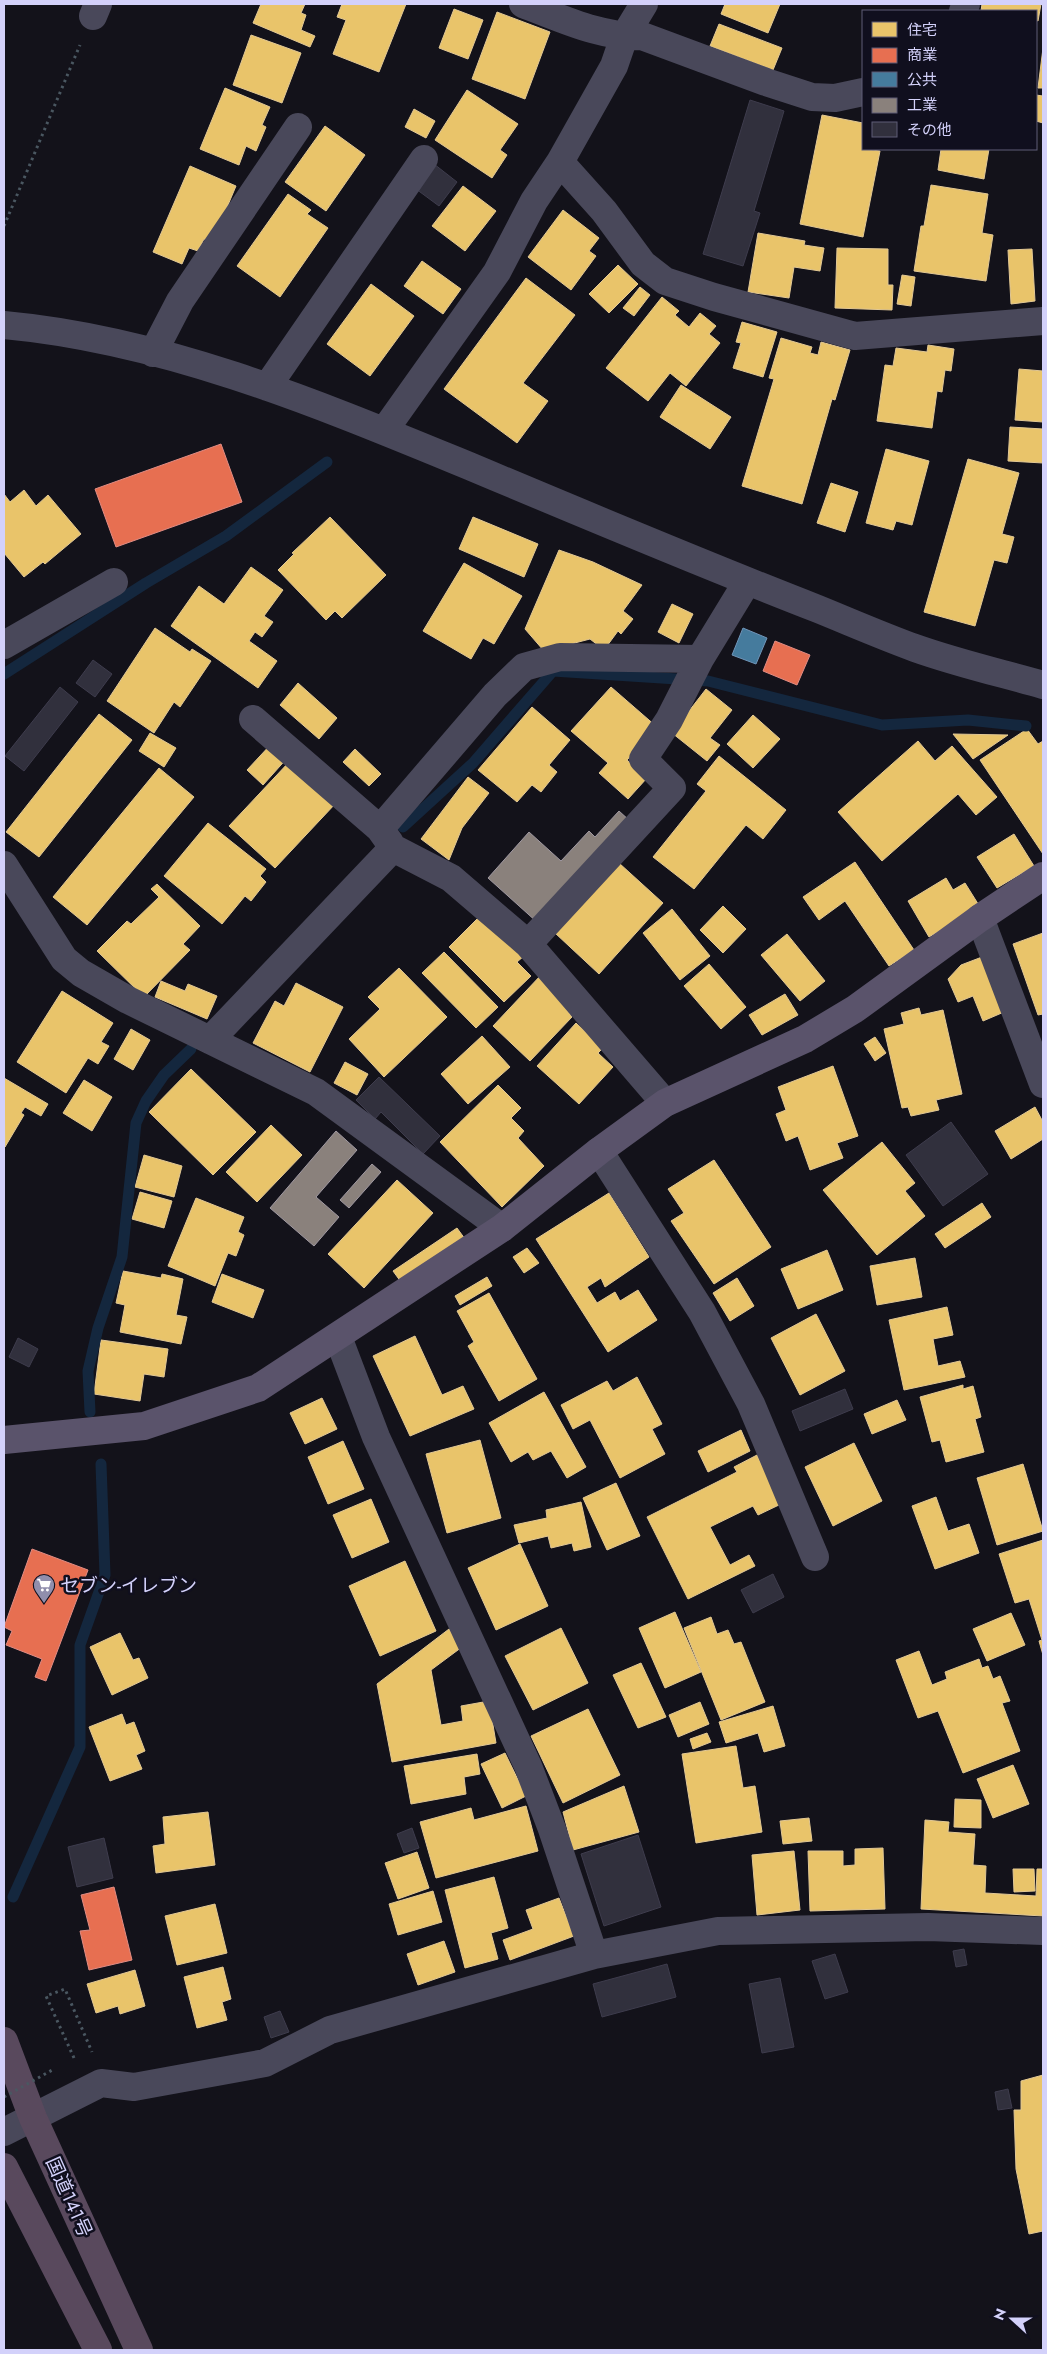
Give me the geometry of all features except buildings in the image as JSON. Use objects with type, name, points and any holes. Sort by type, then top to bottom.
[{"type":"highway","name":"国道141号","points":[[4,2041],[33,2118],[139,2350]]},
{"type":"highway","points":[[4,2167],[98,2350]]},
{"type":"main road","points":[[4,1440],[144,1426],[258,1388],[502,1228],[599,1151],[665,1103],[813,1034],[855,1009],[980,918],[1043,876]]},
{"type":"street","points":[[523,4],[598,31],[624,37],[642,36],[812,97],[835,98],[862,92]]},
{"type":"street","points":[[384,431],[497,272],[534,202],[560,162],[614,66],[624,37],[644,4]]},
{"type":"street","points":[[153,353],[180,301],[298,127]]},
{"type":"street","points":[[267,387],[424,159]]},
{"type":"street","points":[[560,162],[604,211],[643,264],[665,281],[714,297],[855,336],[1043,321]]},
{"type":"street","points":[[4,325],[100,340],[153,353],[267,387],[384,431],[748,582],[916,648],[961,663],[1043,684]]},
{"type":"street","points":[[4,645],[114,582]]},
{"type":"street","points":[[528,944],[672,788],[643,759],[669,720],[694,672],[748,582]]},
{"type":"street","points":[[210,1040],[387,839],[495,695],[524,667],[560,657],[694,672]]},
{"type":"street","points":[[253,719],[387,839],[451,878],[528,944],[665,1103]]},
{"type":"street","points":[[4,865],[64,959],[81,973],[128,1000],[316,1092],[502,1228]]},
{"type":"street","points":[[980,918],[1043,1084]]},
{"type":"street","points":[[599,1151],[702,1312],[742,1387],[815,1557]]},
{"type":"street","points":[[338,1337],[376,1437],[528,1766],[552,1828],[594,1955]]},
{"type":"street","points":[[4,2132],[101,2083],[134,2087],[265,2063],[330,2030],[594,1955],[718,1931],[928,1927],[1043,1931]]},
{"type":"path","points":[[4,226],[95,10]]},
{"type":"path","points":[[74,2059],[46,1996],[65,1989],[92,2052]]},
{"type":"path","points":[[4,2097],[54,2069]]},
{"type":"waterway","points":[[4,674],[146,583],[226,536],[327,462]]},
{"type":"waterway","points":[[403,827],[473,763],[553,671],[708,681],[882,725],[968,720],[1026,726]]},
{"type":"waterway","points":[[90,1412],[88,1371],[98,1328],[122,1257],[136,1123],[146,1101],[164,1075],[191,1049]]},
{"type":"waterway","points":[[13,1897],[80,1747],[80,1645],[105,1575],[101,1464]]},
{"type":"place","name":"セブン-イレブン","points":[[44,1604]]}]
